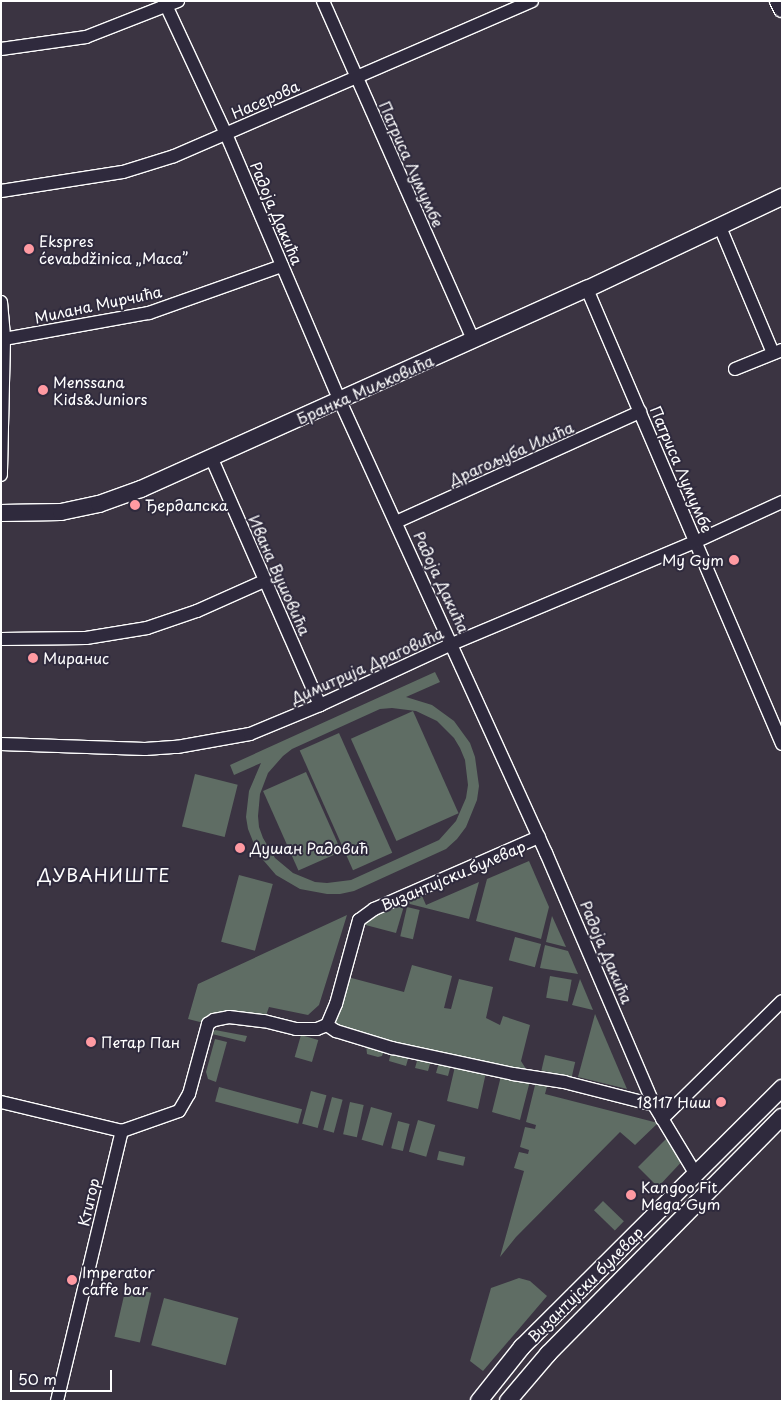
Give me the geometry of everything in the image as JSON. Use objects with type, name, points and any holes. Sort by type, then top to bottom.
[{"type":"street","name":"Патриса Лумумбе","points":[[323,1],[473,340]]},
{"type":"street","name":"Насерова","points":[[1,191],[123,172],[174,156],[532,1]]},
{"type":"street","points":[[778,1],[782,10]]},
{"type":"street","points":[[1,49],[86,37],[170,3]]},
{"type":"street","name":"Радоја Дакића","points":[[170,3],[340,401],[539,838],[654,1105],[696,1173]]},
{"type":"street","name":"Бранка Миљковића","points":[[761,206],[782,189]]},
{"type":"street","name":"Бранка Миљковића","points":[[1,513],[61,512],[99,504],[141,489],[587,289],[782,197]]},
{"type":"street","points":[[720,227],[777,351],[734,369]]},
{"type":"street","name":"Милана Мирчића","points":[[4,339],[149,313],[282,266]]},
{"type":"street","name":"Патриса Лумумбе","points":[[587,289],[782,744]]},
{"type":"street","points":[[1,302],[4,339],[1,475]]},
{"type":"street","name":"Драгољуба Илића","points":[[396,522],[640,412]]},
{"type":"street","name":"Ивана Вушовића","points":[[211,457],[320,705]]},
{"type":"street","name":"Димитрија Драговића","points":[[1,744],[145,749],[177,747],[250,734],[320,705],[452,644],[695,542],[782,502]]},
{"type":"street","points":[[1,639],[112,636],[182,617],[264,581]]},
{"type":"street","name":"Византијски булевар","points":[[327,1025],[336,1004],[360,920],[374,908],[539,838]]},
{"type":"street","points":[[662,1119],[782,1001]]},
{"type":"street","points":[[1,1102],[122,1130],[179,1111],[190,1094],[208,1024],[214,1020],[240,1017],[300,1030],[317,1029],[327,1025],[336,1030],[392,1048],[513,1074],[564,1082],[654,1105]]},
{"type":"street","name":"Византијски булевар","points":[[479,1401],[522,1347],[782,1088]]},
{"type":"street","name":"Византијски булевар","points":[[508,1401],[548,1354],[782,1117]]},
{"type":"street","name":"Ктитор","points":[[57,1401],[122,1130]]},
{"type":"shaded area","points":[[435,672],[440,682],[406,697],[432,705],[454,721],[470,743],[475,757],[479,786],[477,800],[466,827],[446,849],[354,891],[327,894],[300,889],[276,875],[258,854],[248,829],[246,817],[249,791],[261,763],[234,775],[230,765]],"holes":[[[392,708],[416,711],[437,721],[454,738],[465,760],[468,785],[466,798],[456,821],[439,840],[351,880],[327,883],[315,882],[293,873],[275,858],[263,838],[258,816],[260,794],[268,773],[283,756],[292,749],[380,709]]]},
{"type":"shaded area","points":[[413,711],[459,813],[396,841],[351,739]]},
{"type":"shaded area","points":[[339,733],[392,853],[353,870],[300,750]]},
{"type":"shaded area","points":[[306,772],[341,851],[298,871],[263,791]]},
{"type":"shaded area","points":[[195,774],[238,785],[225,837],[182,826]]},
{"type":"shaded area","points":[[529,861],[549,907],[541,939],[476,921],[487,879]]},
{"type":"shaded area","points":[[239,875],[273,884],[255,951],[221,942]]},
{"type":"shaded area","points":[[479,882],[469,919],[394,900],[419,889],[426,905]]},
{"type":"shaded area","points":[[390,902],[404,906],[396,933],[358,923]]},
{"type":"shaded area","points":[[407,907],[420,910],[413,939],[400,936]]},
{"type":"shaded area","points":[[347,915],[319,1005],[308,1015],[269,1007],[264,1021],[208,1024],[188,1019],[198,984]]},
{"type":"shaded area","points":[[552,916],[566,947],[546,942]]},
{"type":"shaded area","points":[[515,937],[541,944],[535,967],[509,960]]},
{"type":"shaded area","points":[[545,945],[568,951],[578,974],[540,968]]},
{"type":"shaded area","points":[[412,965],[452,976],[444,1008],[451,1009],[459,979],[493,987],[486,1018],[500,1025],[503,1016],[530,1025],[521,1061],[531,1077],[520,1120],[492,1112],[502,1072],[487,1068],[478,1109],[447,1101],[456,1062],[452,1061],[448,1076],[436,1073],[440,1059],[432,1057],[428,1071],[415,1068],[419,1054],[410,1052],[406,1066],[389,1061],[392,1048],[384,1050],[382,1056],[378,1057],[367,1054],[366,1045],[327,1025],[344,976],[404,992]]},
{"type":"shaded area","points":[[550,976],[572,980],[568,1001],[546,998]]},
{"type":"shaded area","points":[[580,979],[593,1010],[572,1005]]},
{"type":"shaded area","points":[[595,1014],[627,1089],[578,1077]]},
{"type":"shaded area","points":[[215,1030],[247,1036],[245,1042],[212,1034]]},
{"type":"shaded area","points":[[301,1035],[318,1040],[312,1062],[295,1057]]},
{"type":"shaded area","points":[[215,1039],[227,1042],[216,1082],[208,1079],[206,1072]]},
{"type":"shaded area","points":[[545,1055],[575,1062],[572,1078],[541,1071]]},
{"type":"shaded area","points":[[537,1077],[549,1079],[545,1094],[658,1123],[635,1145],[620,1132],[516,1237],[500,1257],[524,1171],[514,1168],[519,1152],[528,1154],[529,1150],[520,1147],[525,1127],[535,1129],[536,1125],[526,1122]]},
{"type":"shaded area","points":[[219,1087],[302,1109],[298,1124],[215,1101]]},
{"type":"shaded area","points":[[311,1091],[326,1095],[318,1128],[302,1124]]},
{"type":"shaded area","points":[[332,1097],[343,1100],[334,1133],[323,1130]]},
{"type":"shaded area","points":[[350,1102],[364,1105],[357,1137],[343,1134]]},
{"type":"shaded area","points":[[371,1107],[392,1113],[383,1146],[362,1140]]},
{"type":"shaded area","points":[[418,1120],[435,1125],[426,1157],[409,1152]]},
{"type":"shaded area","points":[[398,1121],[410,1124],[403,1151],[391,1148]]},
{"type":"shaded area","points":[[671,1134],[686,1157],[658,1187],[638,1167]]},
{"type":"shaded area","points":[[439,1151],[465,1157],[463,1166],[437,1160]]},
{"type":"shaded area","points":[[603,1201],[624,1221],[615,1230],[594,1210]]},
{"type":"shaded area","points":[[519,1278],[530,1281],[547,1296],[483,1371],[470,1361],[491,1288]]},
{"type":"shaded area","points":[[126,1287],[151,1293],[140,1343],[115,1337]]},
{"type":"shaded area","points":[[164,1298],[238,1318],[226,1365],[151,1345]]},
{"type":"place","name":"Ekspres ćevabdžinica „Maca”","points":[[29,249]]},
{"type":"place","name":"Menssana Kids&Juniors","points":[[43,390]]},
{"type":"place","name":"Ђердапска","points":[[135,505]]},
{"type":"place","name":"My Gym","points":[[734,560]]},
{"type":"place","name":"Миранис","points":[[33,658]]},
{"type":"place","name":"Душан Радовић","points":[[240,848]]},
{"type":"place","name":"Петар Пан","points":[[91,1042]]},
{"type":"place","name":"18117 Ниш","points":[[721,1102]]},
{"type":"place","name":"Kangoo Fit Mega Gym","points":[[631,1195]]},
{"type":"place","name":"Imperator caffe bar","points":[[72,1280]]},
{"type":"district","name":"ДУВАНИШТЕ","points":[[104,875]]}]
